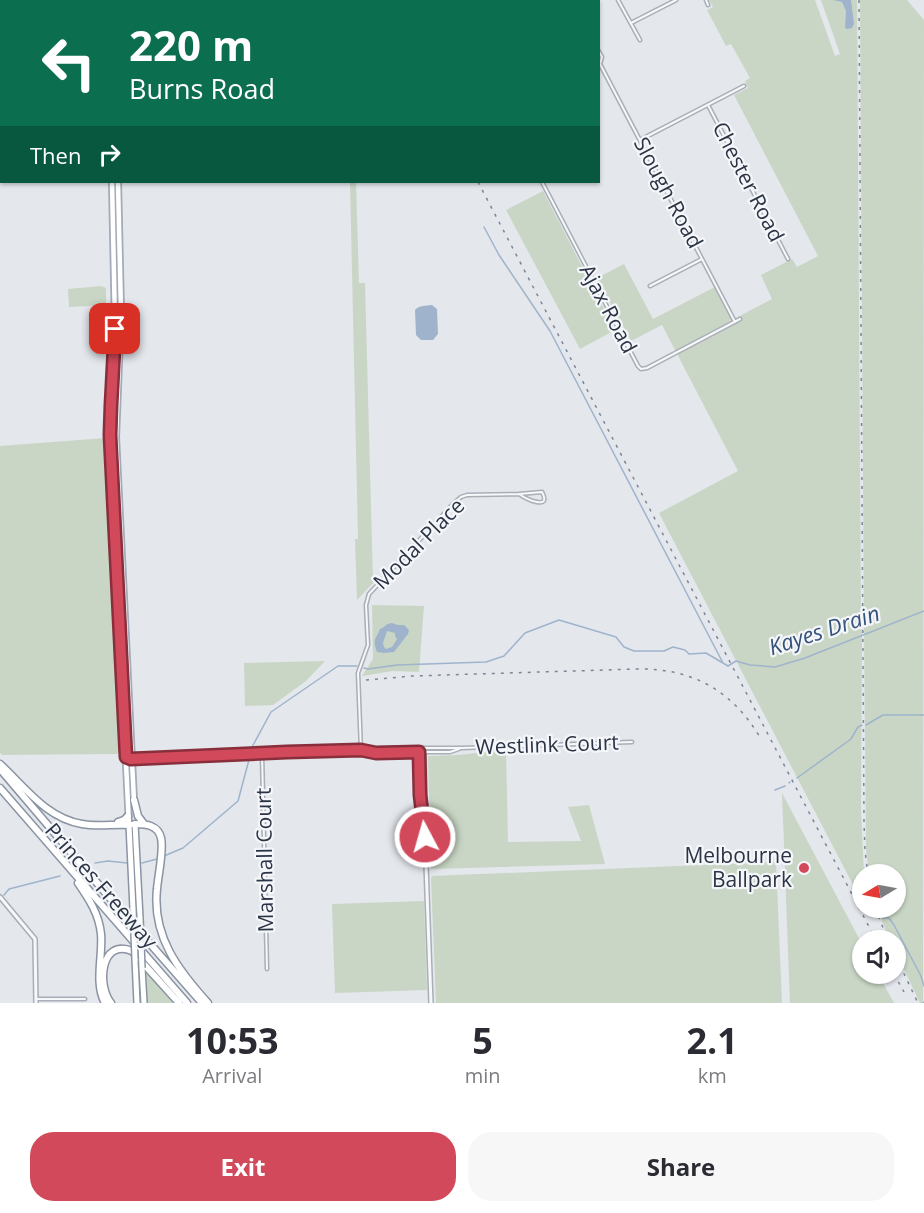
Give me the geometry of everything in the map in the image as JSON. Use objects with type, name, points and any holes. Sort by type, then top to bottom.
[{"type":"highway","points":[[0,764],[35,799],[57,815],[82,824],[145,824]]},
{"type":"highway","name":"Princes Freeway","points":[[0,769],[202,1003]]},
{"type":"highway","name":"Princes Freeway","points":[[0,788],[187,1003]]},
{"type":"highway","points":[[8,797],[74,877],[93,907],[100,929],[100,989],[105,1003]]},
{"type":"highway","points":[[134,800],[140,820],[157,830],[161,839],[156,902],[157,919],[162,938],[175,962],[208,1003]]},
{"type":"highway","points":[[106,825],[124,820],[128,816]]},
{"type":"highway","points":[[132,825],[135,959],[142,1002]]},
{"type":"highway","points":[[132,825],[140,918],[142,1002]]},
{"type":"highway","points":[[111,1003],[105,992],[104,963],[113,951],[126,949],[139,958],[179,1003]]},
{"type":"main road","points":[[112,183],[116,210]]},
{"type":"main road","points":[[118,183],[117,283],[121,329],[114,444],[124,669],[134,800],[132,825]]},
{"type":"main road","points":[[129,757],[128,816],[132,825]]},
{"type":"street","points":[[618,0],[640,40]]},
{"type":"street","points":[[631,23],[676,0]]},
{"type":"street","points":[[706,0],[708,5]]},
{"type":"street","name":"Slough Road","points":[[600,66],[735,322]]},
{"type":"street","points":[[640,140],[744,86]]},
{"type":"street","name":"Chester Road","points":[[708,105],[788,258]]},
{"type":"street","name":"Ajax Road","points":[[543,183],[640,368],[645,369],[740,320]]},
{"type":"street","points":[[650,286],[702,259]]},
{"type":"street","points":[[542,487],[542,492]]},
{"type":"street","name":"Modal Place","points":[[361,750],[358,676],[368,645],[366,605],[369,594],[461,497],[542,492],[544,500],[537,503],[526,500],[519,494]]},
{"type":"street","name":"Westlink Court","points":[[422,747],[462,748],[632,742]]},
{"type":"street","points":[[129,757],[422,747],[431,1003]]},
{"type":"street","name":"Westlink Court","points":[[422,752],[450,752],[462,748]]},
{"type":"street","points":[[361,750],[376,753],[422,752]]},
{"type":"street","name":"Marshall Court","points":[[262,752],[267,969]]},
{"type":"street","points":[[0,897],[35,939],[36,1001],[85,999]]},
{"type":"green space","points":[[709,0],[815,0],[835,56],[840,54],[821,0],[857,0],[862,631],[861,811],[864,864],[852,864],[852,883],[659,513],[738,471],[662,325],[631,341],[597,278],[624,264],[653,319],[715,287],[732,320],[772,299],[761,275],[792,259],[797,267],[818,256],[734,95],[748,88],[745,81],[750,78],[731,44],[726,46],[707,10],[713,7]]},
{"type":"green space","points":[[860,0],[907,0],[924,20],[923,1003],[920,1003],[906,974],[906,930],[886,930],[881,918],[906,918],[906,864],[868,864]]},
{"type":"green space","points":[[350,183],[356,183],[359,283],[365,283],[373,583],[357,600],[355,539],[358,539]]},
{"type":"green space","points":[[543,191],[615,330],[580,349],[506,210]]},
{"type":"green space","points":[[101,286],[106,288],[106,305],[69,307],[68,289]]},
{"type":"green space","points":[[106,438],[121,751],[117,754],[2,755],[0,753],[0,446]]},
{"type":"green space","points":[[372,605],[424,606],[419,672],[393,671],[362,676],[373,659]]},
{"type":"green space","points":[[325,661],[306,681],[273,705],[245,706],[244,663]]},
{"type":"green space","points":[[506,750],[508,842],[581,841],[568,807],[589,805],[605,864],[431,869],[428,757]]},
{"type":"green space","name":"Melbourne Ballpark","points":[[782,793],[855,930],[852,930],[852,984],[884,984],[894,1003],[790,1003]]},
{"type":"green space","points":[[775,862],[782,1003],[436,1003],[432,876]]},
{"type":"green space","points":[[424,901],[427,990],[335,993],[332,904]]},
{"type":"green space","points":[[144,968],[171,1001],[174,1003],[148,1003]]},
{"type":"water","points":[[833,0],[851,0],[854,24],[852,28],[845,28],[846,11],[842,2]]},
{"type":"water","points":[[432,305],[437,309],[438,334],[433,340],[421,340],[416,335],[415,310],[421,306]]},
{"type":"water","points":[[390,623],[404,625],[409,630],[408,634],[394,652],[377,652],[376,637],[380,629]],"holes":[[[387,631],[395,633],[397,639],[392,647],[386,649],[383,643]]]},
{"type":"waterway","points":[[484,227],[499,255],[550,331],[723,663]]},
{"type":"waterway","name":"Kayes Drain","points":[[364,668],[486,662],[504,656],[525,633],[559,620],[616,637],[624,647],[634,651],[664,651],[673,647],[685,650],[689,654],[706,653],[728,666],[736,661],[750,665],[775,667],[805,658],[924,611]]},
{"type":"waterway","name":"Kayes Drain","points":[[251,749],[271,712],[338,666],[357,666]]},
{"type":"waterway","points":[[866,725],[883,715],[924,715]]},
{"type":"waterway","points":[[797,778],[851,739],[858,727],[862,725]]},
{"type":"waterway","name":"Kayes Drain","points":[[164,856],[183,848],[238,801],[250,756]]},
{"type":"waterway","points":[[775,790],[785,786]]},
{"type":"waterway","name":"Kayes Drain","points":[[142,863],[157,859]]},
{"type":"waterway","name":"Kayes Drain","points":[[95,863],[108,861],[127,863]]},
{"type":"waterway","name":"Kayes Drain","points":[[4,895],[9,889],[60,876]]},
{"type":"waterway","points":[[889,918],[921,976],[924,986]]},
{"type":"railway","points":[[859,0],[864,822],[867,864]]},
{"type":"railway","points":[[479,183],[871,930]]},
{"type":"railway","points":[[366,680],[412,676],[657,670],[693,678],[724,695],[750,722],[761,739]]},
{"type":"railway","points":[[879,918],[884,930]]},
{"type":"railway","points":[[906,978],[918,1003]]},
{"type":"railway","points":[[900,984],[904,992]]},
{"type":"place","name":"Melbourne Ballpark","points":[[804,868]]},
{"type":"route","points":[[115,329],[110,435],[126,757],[131,759],[179,758],[361,750],[376,753],[419,752],[420,795],[425,837]]}]
